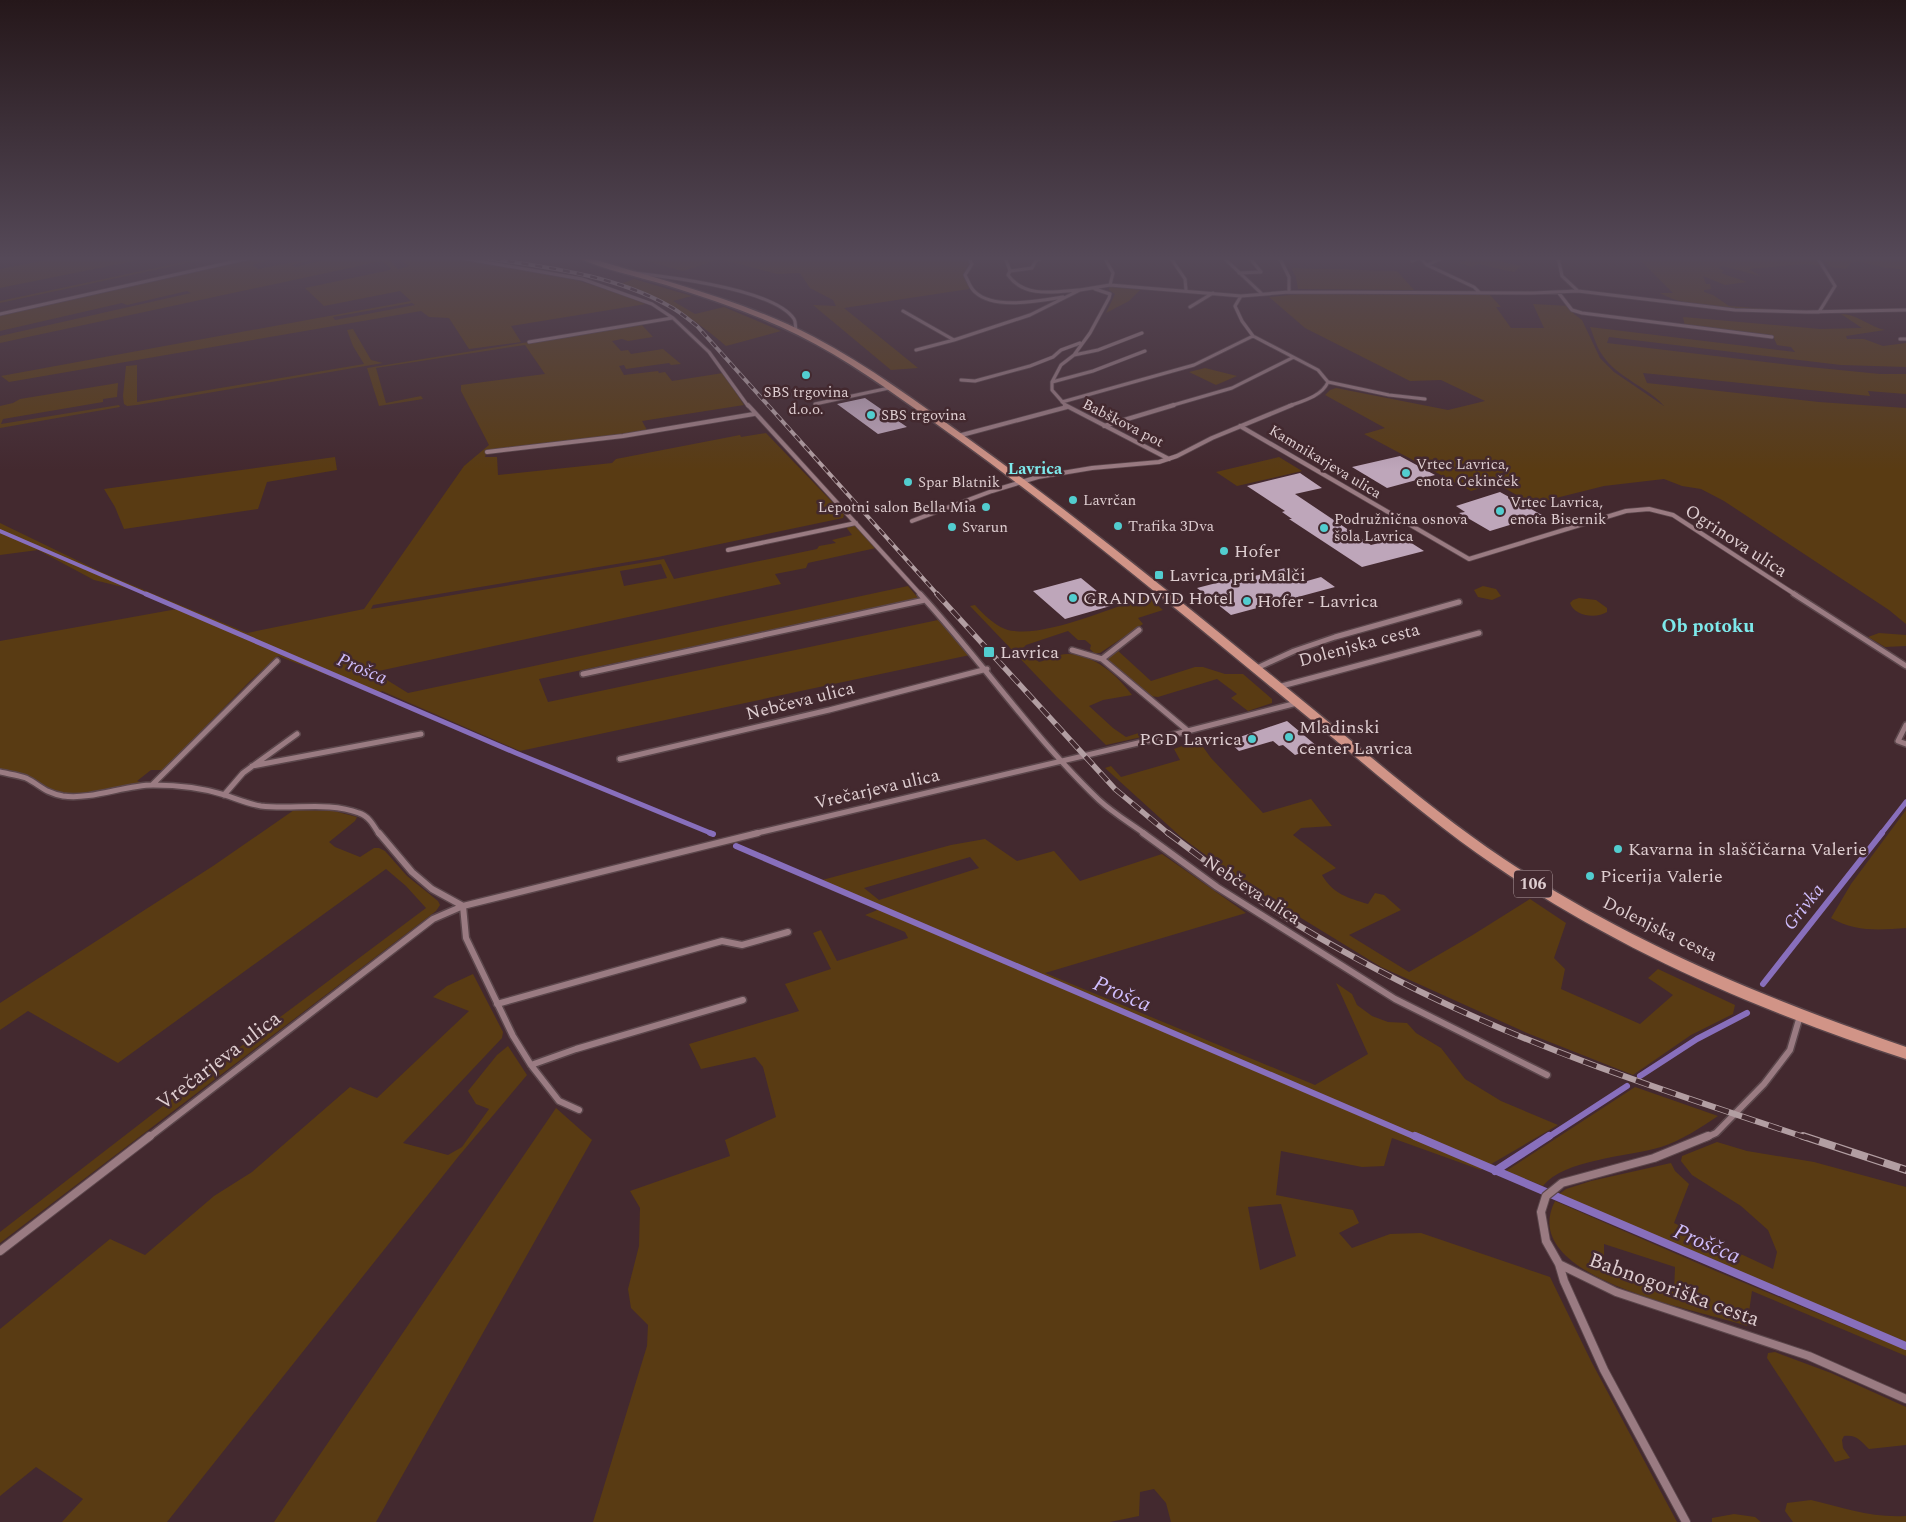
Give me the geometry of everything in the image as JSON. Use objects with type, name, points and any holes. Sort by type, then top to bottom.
[{"type":"main road","name":"Dolenjska cesta","points":[[791,328],[889,388],[1022,482],[1162,590],[1423,807],[1528,881],[1611,929],[1677,962],[1800,1015],[1906,1053]]},
{"type":"street","points":[[528,342],[612,328]]},
{"type":"street","name":"Nebčeva ulica","points":[[683,328],[710,352],[754,414],[856,523],[987,669],[1061,761],[1100,801],[1217,887],[1395,999],[1547,1075]]},
{"type":"street","points":[[933,328],[954,340]]},
{"type":"street","points":[[916,350],[990,328]]},
{"type":"street","points":[[1074,356],[1093,328]]},
{"type":"street","points":[[1247,328],[1253,336],[1318,370],[1328,382],[1398,398],[1425,399]]},
{"type":"street","points":[[1701,328],[1772,337]]},
{"type":"street","points":[[1052,382],[1061,365],[1074,356],[1098,350],[1142,333]]},
{"type":"street","points":[[1062,402],[1194,366],[1253,336]]},
{"type":"street","points":[[1900,339],[1906,339]]},
{"type":"street","points":[[961,380],[975,381],[1030,366],[1053,357],[1061,350],[1081,343]]},
{"type":"street","name":"Babškova pot","points":[[1145,351],[1093,371],[1052,382],[1052,390],[1067,407],[1169,459]]},
{"type":"street","points":[[1104,426],[1232,388],[1292,358]]},
{"type":"street","name":"Kamnikarjeva ulica","points":[[912,521],[1022,482],[1064,472],[1152,463],[1169,459],[1240,426],[1312,396],[1325,389],[1328,382]]},
{"type":"street","points":[[815,404],[889,388]]},
{"type":"street","name":"Babškova pot","points":[[958,436],[1067,407]]},
{"type":"street","points":[[487,452],[632,434],[754,414]]},
{"type":"street","name":"Kamnikarjeva ulica","points":[[1240,426],[1451,548]]},
{"type":"street","name":"Ogrinova ulica","points":[[1451,548],[1469,559],[1626,510],[1650,509],[1673,515],[1682,520],[1748,565],[1906,666]]},
{"type":"street","points":[[728,550],[856,523]]},
{"type":"street","points":[[583,674],[925,600]]},
{"type":"street","name":"Dolenjska cesta","points":[[1256,669],[1271,664],[1292,652],[1372,624],[1459,602]]},
{"type":"street","points":[[1102,659],[1139,630]]},
{"type":"street","name":"Dolenjska cesta","points":[[1278,687],[1479,633]]},
{"type":"street","points":[[1072,650],[1102,659],[1188,731]]},
{"type":"street","points":[[152,785],[277,661]]},
{"type":"street","name":"Nebčeva ulica","points":[[620,759],[829,710],[987,669]]},
{"type":"street","name":"Vrečarjeva ulica","points":[[0,1251],[433,919],[463,906],[781,827],[1188,731],[1297,702]]},
{"type":"street","points":[[1906,725],[1898,742],[1906,744]]},
{"type":"street","points":[[224,795],[237,779],[252,766],[298,734]]},
{"type":"street","points":[[252,766],[421,734]]},
{"type":"street","points":[[0,772],[25,778],[45,791],[65,796],[108,793],[152,785],[189,788],[224,795],[241,802],[262,806],[314,806],[344,809],[360,813],[369,819],[385,842],[412,872],[432,889],[463,906],[466,938],[497,1004],[531,1065],[559,1101],[579,1110]]},
{"type":"street","points":[[497,1004],[722,941],[742,945],[788,932]]},
{"type":"street","points":[[531,1065],[576,1049],[743,1000]]},
{"type":"street","points":[[1559,1264],[1546,1241],[1541,1212],[1546,1196],[1562,1183],[1654,1158],[1716,1133],[1764,1084],[1790,1050],[1800,1015]]},
{"type":"street","name":"Babnogoriška cesta","points":[[1559,1264],[1616,1292],[1809,1356],[1906,1399]]},
{"type":"street","name":"Babnogoriška cesta","points":[[1559,1264],[1564,1281],[1604,1370],[1686,1522]]},
{"type":"shaded area","points":[[0,328],[13,328],[0,331]]},
{"type":"shaded area","points":[[35,328],[70,328],[0,343],[0,336]]},
{"type":"shaded area","points":[[263,328],[322,328],[9,382],[1,376]]},
{"type":"shaded area","points":[[455,328],[512,328],[521,342],[469,349]]},
{"type":"shaded area","points":[[616,328],[645,328],[653,337],[628,341],[622,339],[612,341],[621,351],[628,350],[631,354],[663,349],[681,364],[671,365],[669,363],[626,369],[624,365],[619,366],[624,375],[658,371],[659,373],[665,372],[672,381],[723,373],[744,405],[642,421],[647,430],[624,438],[486,454],[485,457],[497,457],[498,475],[612,463],[616,459],[740,435],[741,437],[766,433],[844,515],[843,518],[658,557],[373,605],[371,609],[664,559],[674,579],[817,549],[819,546],[836,543],[832,540],[852,535],[846,527],[854,525],[876,548],[808,563],[806,568],[775,574],[781,584],[374,672],[408,693],[908,586],[919,599],[539,679],[548,702],[938,620],[970,655],[520,751],[382,691],[377,694],[278,656],[250,681],[163,770],[151,770],[137,781],[144,783],[86,794],[62,793],[51,790],[20,775],[0,769],[0,641],[177,609],[131,589],[94,580],[38,550],[0,555],[0,523],[101,572],[247,633],[364,609],[464,466],[489,445],[461,391],[461,385],[545,374],[525,345],[376,368],[386,403],[421,396],[423,399],[379,406],[367,368]],"holes":[[[661,564],[667,578],[624,586],[620,571]]]},
{"type":"shaded area","points":[[704,328],[774,328],[781,331],[726,346]]},
{"type":"shaded area","points":[[841,328],[869,328],[918,368],[891,370]]},
{"type":"shaded area","points":[[1305,328],[1586,328],[1600,358],[1614,372],[1664,406],[1650,393],[1609,364],[1599,349],[1590,328],[1795,352],[1791,347],[1777,345],[1773,336],[1695,328],[1880,328],[1885,330],[1846,336],[1847,339],[1864,339],[1883,346],[1906,343],[1906,367],[1841,365],[1609,337],[1607,343],[1799,366],[1880,374],[1906,374],[1906,394],[1868,391],[1870,396],[1643,373],[1647,383],[1819,402],[1906,408],[1906,624],[1889,610],[1724,501],[1701,489],[1682,486],[1664,479],[1604,486],[1532,504],[1496,483],[1471,491],[1364,434],[1385,428],[1325,395],[1330,390],[1336,388],[1448,410],[1485,401],[1441,380],[1410,381]]},
{"type":"shaded area","points":[[353,329],[371,360],[383,363],[137,405],[127,406],[124,404],[126,366],[137,365],[137,402],[364,364],[353,346],[347,330]]},
{"type":"shaded area","points":[[1205,368],[1237,376],[1216,385],[1189,372]]},
{"type":"shaded area","points":[[118,383],[117,397],[103,399],[103,402],[3,419],[1,424],[119,405],[120,407],[0,428],[0,406],[20,399]]},
{"type":"shaded area","points":[[335,457],[337,470],[267,482],[258,509],[124,529],[115,507],[104,489]]},
{"type":"shaded area","points":[[1279,457],[1302,471],[1237,486],[1216,472]]},
{"type":"shaded area","points":[[1483,586],[1496,589],[1501,596],[1492,600],[1478,597],[1474,590]]},
{"type":"shaded area","points":[[1147,596],[1163,610],[1138,618],[1143,624],[1100,653],[1094,653],[1090,649],[1091,645],[1085,640],[1078,640],[1068,631],[1026,645],[1023,648],[1039,662],[1065,654],[1088,658],[1105,667],[1126,687],[1132,695],[1103,700],[1089,706],[1126,737],[1142,732],[1146,736],[1106,745],[970,606],[975,605],[988,618],[1001,627],[1019,631],[1056,627]]},
{"type":"shaded area","points":[[1579,598],[1596,600],[1607,608],[1607,612],[1592,616],[1576,611],[1570,603]]},
{"type":"shaded area","points":[[1879,633],[1906,635],[1906,646],[1885,647],[1868,637]]},
{"type":"shaded area","points":[[1116,649],[1151,681],[1195,667],[1203,667],[1225,674],[1243,674],[1272,699],[1272,703],[1248,711],[1231,698],[1237,694],[1217,679],[1158,697],[1150,696],[1107,658]]},
{"type":"shaded area","points":[[1198,740],[1211,758],[1263,813],[1311,799],[1332,826],[1301,828],[1293,835],[1336,868],[1322,875],[1326,881],[1336,891],[1354,900],[1368,904],[1375,893],[1384,895],[1401,910],[1349,935],[1409,972],[1530,899],[1566,923],[1554,958],[1565,969],[1561,989],[1640,1024],[1673,995],[1648,978],[1658,969],[1735,1005],[1733,1014],[1691,1035],[1633,1075],[1527,1033],[1381,967],[1244,883],[1181,837],[1105,768],[1111,766],[1121,777],[1180,760],[1174,749]]},
{"type":"shaded area","points":[[294,810],[334,811],[357,817],[355,821],[329,842],[335,847],[360,857],[374,848],[385,851],[407,876],[438,901],[440,905],[436,911],[0,1243],[0,1232],[216,1065],[426,908],[406,886],[386,869],[118,1063],[28,1011],[0,1030],[0,1003],[213,866]]},
{"type":"shaded area","points":[[1906,810],[1906,928],[1858,928],[1840,923],[1831,918],[1851,884]]},
{"type":"shaded area","points":[[985,839],[1017,861],[1054,851],[1080,881],[1162,854],[1246,913],[1045,973],[1315,1085],[1368,1054],[1336,983],[1352,994],[1357,1005],[1372,1016],[1388,1022],[1407,1023],[1416,1033],[1441,1048],[1465,1079],[1501,1101],[1558,1125],[1481,1170],[1392,1138],[1384,1166],[1362,1167],[1281,1151],[1276,1195],[1353,1210],[1359,1223],[1339,1233],[1352,1248],[1390,1234],[1421,1233],[1550,1277],[1591,1361],[1677,1522],[1171,1522],[1166,1503],[1154,1489],[1140,1492],[1139,1516],[1110,1522],[593,1522],[647,1346],[648,1325],[631,1308],[628,1289],[639,1246],[640,1208],[630,1191],[730,1156],[725,1140],[776,1117],[763,1067],[755,1057],[701,1069],[689,1044],[799,1011],[785,984],[831,969],[813,933],[821,930],[837,961],[908,938],[905,932],[865,915],[880,909],[815,882],[951,845]],"holes":[[[970,857],[979,868],[879,900],[864,888]],[[1281,1204],[1296,1256],[1260,1270],[1248,1207]]]},
{"type":"shaded area","points":[[473,974],[503,1032],[502,1038],[403,1143],[448,1155],[462,1147],[489,1109],[476,1104],[468,1091],[497,1055],[508,1046],[527,1075],[458,1157],[167,1522],[62,1522],[83,1499],[36,1467],[0,1496],[0,1329],[110,1239],[145,1255],[214,1196],[252,1172],[350,1087],[377,1098],[469,1011],[433,997],[447,986]]},
{"type":"shaded area","points":[[1635,1087],[1718,1116],[1669,1144],[1581,1164],[1553,1177],[1543,1186],[1506,1171]]},
{"type":"shaded area","points":[[556,1108],[592,1140],[376,1522],[274,1522]]},
{"type":"shaded area","points":[[1717,1142],[1747,1151],[1814,1162],[1906,1187],[1906,1342],[1558,1195],[1566,1189],[1591,1181],[1671,1163],[1675,1171],[1689,1184],[1674,1223],[1773,1269],[1777,1252],[1768,1230],[1741,1206],[1692,1175],[1681,1161],[1682,1156]]},
{"type":"shaded area","points":[[1555,1201],[1711,1269],[1906,1350],[1906,1356],[1752,1291],[1747,1326],[1655,1300],[1619,1287],[1586,1271],[1562,1251],[1550,1228]],"holes":[[[1604,1244],[1675,1267],[1674,1292],[1604,1269]]]},
{"type":"shaded area","points":[[1775,1352],[1831,1373],[1906,1407],[1906,1445],[1869,1449],[1855,1437],[1844,1436],[1842,1440],[1843,1448],[1850,1458],[1835,1462],[1767,1358],[1768,1353]]},
{"type":"shaded area","points":[[1811,1500],[1869,1514],[1906,1516],[1906,1522],[1793,1522],[1785,1511],[1787,1503]]},
{"type":"shaded area","points":[[1734,1514],[1755,1517],[1761,1522],[1712,1522],[1712,1518]]},
{"type":"building","name":"SBS trgovina","points":[[865,398],[907,427],[878,434],[837,404]]},
{"type":"building","name":"Vrtec Lavrica, enota Cekinček","points":[[1400,456],[1435,475],[1387,488],[1352,467]]},
{"type":"building","name":"Podružnična osnova šola Lavrica","points":[[1300,473],[1322,488],[1295,494],[1371,545],[1402,537],[1424,551],[1362,567],[1289,519],[1292,519],[1282,512],[1285,511],[1247,486]]},
{"type":"building","name":"Vrtec Lavrica, enota Bisernik","points":[[1500,492],[1542,515],[1490,531],[1459,513],[1465,512],[1456,506]]},
{"type":"building","name":"Hofer - Lavrica","points":[[1289,567],[1307,581],[1321,577],[1335,587],[1231,615],[1197,588],[1236,578],[1239,580]]},
{"type":"building","name":"GRANDVID Hotel","points":[[1081,578],[1114,605],[1065,619],[1033,591]]},
{"type":"building","name":"Mladinski center Lavrica","points":[[1287,721],[1318,747],[1295,755],[1283,745],[1279,746],[1273,741],[1239,751],[1228,741]]},
{"type":"waterway","name":"Prošca","points":[[0,531],[148,595]]},
{"type":"waterway","name":"Prošca","points":[[146,594],[516,753],[713,834],[710,833]]},
{"type":"waterway","name":"Grivka","points":[[1881,834],[1906,802]]},
{"type":"waterway","name":"Grivka","points":[[1763,984],[1882,833]]},
{"type":"waterway","name":"Prošca","points":[[736,846],[1418,1138]]},
{"type":"waterway","name":"Grivka","points":[[1640,1076],[1697,1039],[1747,1013]]},
{"type":"waterway","name":"Grivka","points":[[1547,1138],[1627,1086]]},
{"type":"waterway","name":"Prošca","points":[[1415,1136],[1496,1171]]},
{"type":"waterway","name":"Grivka","points":[[1496,1171],[1549,1136]]},
{"type":"waterway","name":"Proščca","points":[[1496,1171],[1906,1346]]},
{"type":"railway","points":[[699,328],[938,595]]},
{"type":"railway","points":[[937,594],[1115,789],[1169,834]]},
{"type":"railway","points":[[1168,833],[1278,913],[1338,948],[1419,991],[1514,1034],[1562,1053],[1807,1138]]},
{"type":"railway","points":[[1803,1136],[1906,1170]]},
{"type":"place","name":"SBS trgovina d.o.o.","points":[[806,375]]},
{"type":"place","name":"SBS trgovina","points":[[871,415]]},
{"type":"place","name":"Vrtec Lavrica, enota Cekinček","points":[[1406,473]]},
{"type":"place","name":"Spar Blatnik","points":[[908,482]]},
{"type":"place","name":"Lavrčan","points":[[1073,500]]},
{"type":"place","name":"Lepotni salon Bella Mia","points":[[986,507]]},
{"type":"place","name":"Vrtec Lavrica, enota Bisernik","points":[[1500,511]]},
{"type":"place","name":"Trafika 3Dva","points":[[1118,526]]},
{"type":"place","name":"Svarun","points":[[952,527]]},
{"type":"place","name":"Podružnična osnova šola Lavrica","points":[[1324,528]]},
{"type":"place","name":"Hofer","points":[[1224,551]]},
{"type":"place","name":"Lavrica pri Malči","points":[[1159,575]]},
{"type":"place","name":"GRANDVID Hotel","points":[[1073,598]]},
{"type":"place","name":"Hofer - Lavrica","points":[[1247,601]]},
{"type":"place","name":"Lavrica","points":[[989,652]]},
{"type":"place","name":"Mladinski center Lavrica","points":[[1289,737]]},
{"type":"place","name":"PGD Lavrica","points":[[1252,739]]},
{"type":"place","name":"Kavarna in slaščičarna Valerie","points":[[1618,849]]},
{"type":"place","name":"Picerija Valerie","points":[[1590,876]]},
{"type":"district","name":"Lavrica","points":[[1035,469]]},
{"type":"district","name":"Ob potoku","points":[[1708,626]]}]
